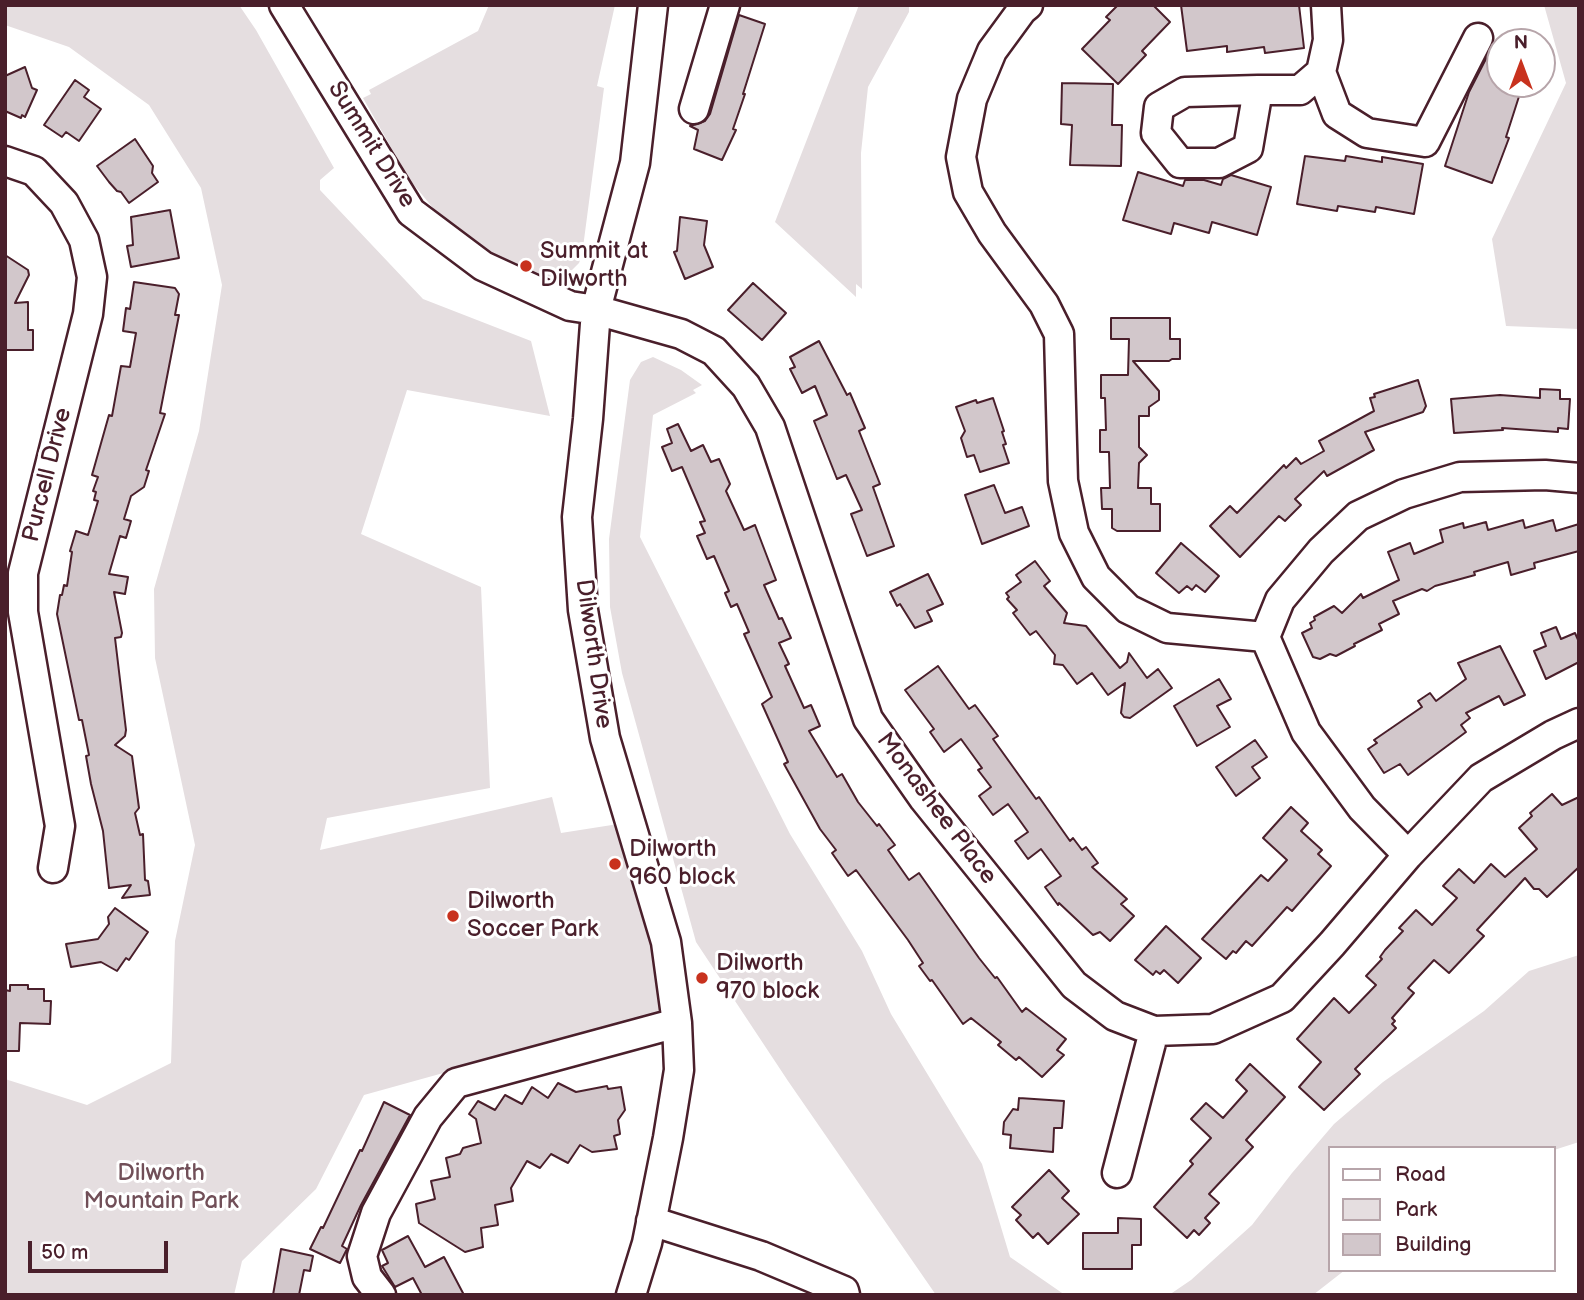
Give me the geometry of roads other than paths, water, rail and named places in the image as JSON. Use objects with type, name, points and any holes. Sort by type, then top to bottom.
[{"type":"street","name":"Summit Drive","points":[[284,5],[411,212],[483,266],[570,306],[596,310]]},
{"type":"street","name":"Dilworth Drive","points":[[632,1295],[651,1221],[679,1070],[677,1023],[666,942],[605,738],[583,610],[577,517],[596,310],[635,163],[653,5]]},
{"type":"street","points":[[694,109],[725,5]]},
{"type":"street","points":[[1028,5],[992,51],[972,99],[961,157],[968,191],[992,233],[1044,304],[1059,334],[1063,481],[1074,533],[1096,576],[1128,609],[1167,628],[1265,637]]},
{"type":"street","points":[[1326,5],[1328,40],[1321,72],[1337,114],[1367,133],[1425,142],[1478,38]]},
{"type":"street","points":[[1258,90],[1300,90],[1321,72]]},
{"type":"street","name":"Purcell Drive","points":[[5,161],[34,171],[64,203],[84,240],[92,277],[88,314],[23,573],[23,612],[60,826],[53,868]]},
{"type":"street","name":"Monashee Place","points":[[596,310],[681,334],[714,351],[746,386],[770,427],[868,719],[924,799],[1074,985],[1115,1016],[1154,1031],[1213,1028],[1282,998],[1480,778],[1553,735],[1579,723]]},
{"type":"street","points":[[1408,855],[1363,808],[1306,732],[1265,637],[1280,600],[1321,551],[1358,516],[1404,494],[1460,477],[1545,475],[1579,478]]},
{"type":"street","points":[[381,1295],[367,1277],[362,1256],[376,1213],[428,1117],[456,1083],[677,1023]]},
{"type":"street","points":[[1117,1173],[1154,1031]]},
{"type":"street","points":[[651,1221],[761,1256],[844,1290],[845,1295]]},
{"type":"place","name":"Summit at Dilworth","points":[[526,266]]},
{"type":"place","name":"Dilworth 960 block","points":[[615,864]]},
{"type":"place","name":"Dilworth Soccer Park","points":[[453,916]]},
{"type":"place","name":"Dilworth 970 block","points":[[702,978]]},
{"type":"park label","name":"Dilworth Mountain Park","points":[[161,1188]]}]
